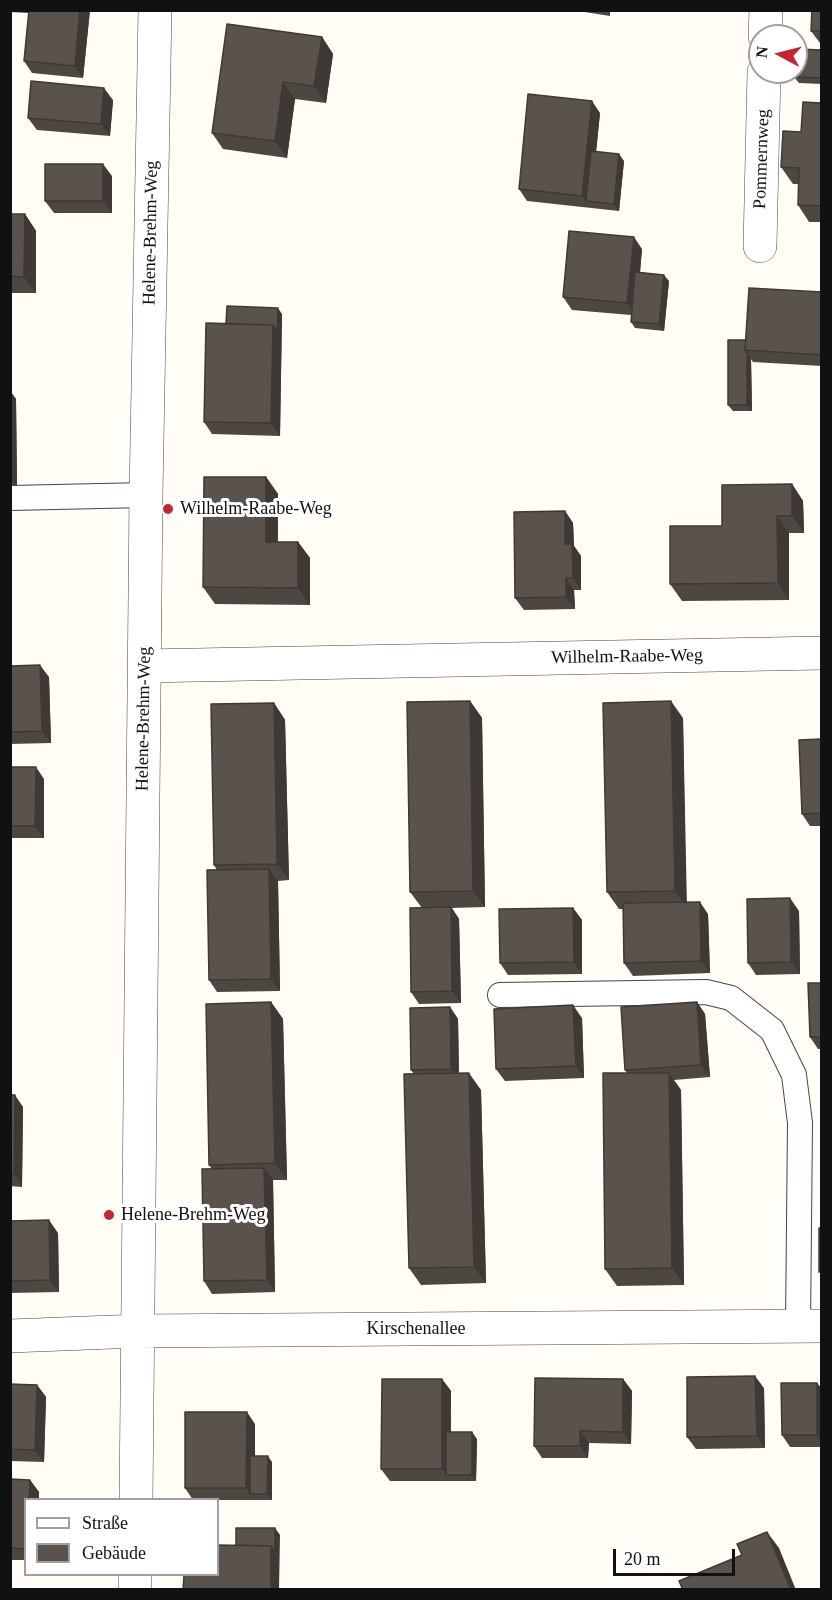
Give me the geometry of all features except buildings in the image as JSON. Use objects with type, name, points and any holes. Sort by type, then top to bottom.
[{"type":"street","name":"Helene-Brehm-Weg","points":[[136,1498],[146,495],[155,10]]},
{"type":"street","name":"Pommernweg","points":[[760,246],[764,84]]},
{"type":"street","name":"Wilhelm-Raabe-Weg","points":[[144,666],[822,653]]},
{"type":"street","name":"Kirschenallee","points":[[10,1336],[138,1331],[810,1326]]},
{"type":"lane","points":[[10,498],[146,495]]},
{"type":"lane","points":[[500,996],[706,992],[731,998],[772,1030],[794,1075],[800,1123],[810,1326]]},
{"type":"place","name":"Wilhelm-Raabe-Weg","points":[[168,509]]},
{"type":"place","name":"Helene-Brehm-Weg","points":[[109,1215]]}]
